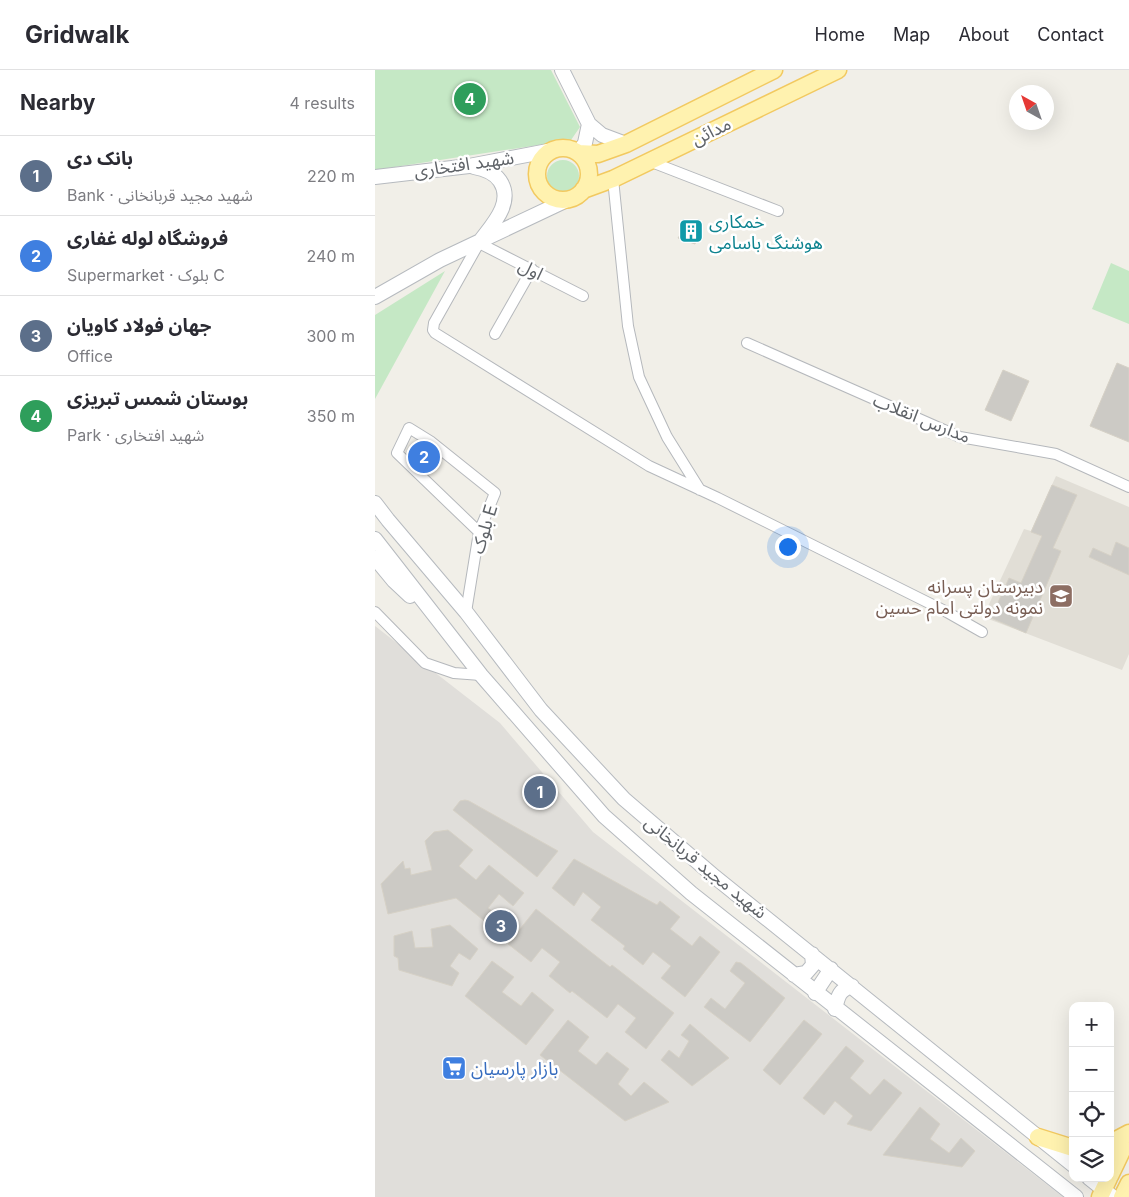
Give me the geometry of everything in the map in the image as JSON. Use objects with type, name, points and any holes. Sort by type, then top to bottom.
[{"type":"main road","points":[[562,70],[589,124],[602,135],[626,144]]},
{"type":"main road","name":"مدائن","points":[[578,153],[597,154],[626,144],[774,70]]},
{"type":"main road","name":"مدائن","points":[[375,297],[440,260],[839,70]]},
{"type":"main road","points":[[578,153],[585,143],[589,124]]},
{"type":"main road","points":[[562,148],[578,153],[583,158],[588,170],[588,177],[576,194],[561,200],[545,193],[537,178],[537,169],[540,161],[546,154],[562,148]]},
{"type":"main road","name":"شهید افتخاری","points":[[375,177],[469,166],[553,150]]},
{"type":"main road","points":[[469,166],[485,169],[496,176],[505,188],[505,201],[500,213],[479,243]]},
{"type":"main road","points":[[375,498],[387,520]]},
{"type":"main road","points":[[375,503],[387,520]]},
{"type":"main road","name":"شهید مجید قربانخانی","points":[[387,520],[466,612],[541,710],[624,799],[715,877],[1069,1162]]},
{"type":"main road","points":[[375,539],[436,620]]},
{"type":"main road","points":[[375,558],[394,581],[436,620]]},
{"type":"main road","name":"شهید مجید قربانخانی","points":[[436,620],[481,675],[604,816],[691,893],[835,1009],[1076,1197]]},
{"type":"main road","points":[[794,976],[806,973],[813,966],[812,954]]},
{"type":"main road","points":[[815,992],[831,969]]},
{"type":"main road","points":[[835,1009],[837,997],[844,989],[852,986]]},
{"type":"main road","points":[[1114,1141],[1129,1134]]},
{"type":"main road","points":[[1107,1188],[1129,1134]]},
{"type":"main road","points":[[1038,1137],[1069,1147]]},
{"type":"main road","points":[[1123,1197],[1129,1183]]},
{"type":"street","points":[[649,161],[778,210]]},
{"type":"street","points":[[613,179],[628,326],[639,377],[667,437],[701,490]]},
{"type":"street","points":[[479,243],[434,323],[433,330],[435,333],[649,466],[945,611],[982,632]]},
{"type":"street","name":"اول","points":[[479,243],[583,296]]},
{"type":"street","points":[[495,334],[532,270]]},
{"type":"street","name":"مدارس انقلاب","points":[[747,343],[960,437],[1056,454],[1129,487]]},
{"type":"street","name":"بلوک E","points":[[466,612],[479,532],[495,493],[430,441],[409,428],[397,453],[479,532]]},
{"type":"street","points":[[375,612],[425,663],[454,673],[481,675]]},
{"type":"shaded area","name":"دبیرستان پسرانه نمونه دولتی امام حسین","points":[[1056,476],[1129,507],[1129,654],[1122,670],[983,617],[1024,529],[1031,531]]},
{"type":"shaded area","points":[[375,626],[500,723],[593,832],[1063,1197],[375,1197]]},
{"type":"green space","points":[[375,70],[551,70],[580,127],[571,140],[375,170]]},
{"type":"green space","points":[[563,160],[574,165],[579,176],[574,187],[563,192],[552,187],[547,176],[552,165]]},
{"type":"green space","points":[[1111,263],[1129,271],[1129,324],[1092,309]]},
{"type":"green space","points":[[445,271],[375,399],[375,315]]},
{"type":"building","name":"خمکاری هوشنگ باسامی","points":[[688,223],[701,224],[695,244],[678,238]]},
{"type":"building","points":[[1117,363],[1129,368],[1129,442],[1090,426]]},
{"type":"building","points":[[1003,370],[1029,381],[1011,421],[985,410]]},
{"type":"building","points":[[1052,485],[1077,495],[1053,548],[1061,551],[1026,633],[991,618],[1009,578],[1021,583],[1042,536],[1031,532]]},
{"type":"building","points":[[1116,542],[1129,548],[1129,575],[1089,557],[1093,548],[1111,556]]},
{"type":"building","points":[[465,800],[558,851],[537,877],[453,810],[460,801]]},
{"type":"building","points":[[448,830],[473,850],[459,866],[476,880],[489,865],[524,893],[513,906],[499,894],[488,908],[501,918],[493,928],[456,898],[388,914],[381,884],[403,861],[405,869],[410,868],[411,875],[432,870],[425,841],[434,832]]},
{"type":"building","points":[[574,859],[657,905],[660,901],[680,917],[670,929],[692,946],[700,936],[720,952],[685,997],[661,978],[671,966],[653,952],[643,965],[623,949],[625,946],[591,920],[601,907],[583,892],[574,906],[552,888]]},
{"type":"building","points":[[536,909],[610,967],[612,965],[674,1013],[646,1049],[625,1032],[636,1018],[618,1004],[607,1018],[549,976],[560,962],[542,948],[531,962],[508,944]]},
{"type":"building","points":[[450,925],[478,949],[470,960],[459,953],[450,966],[459,973],[452,986],[399,970],[398,958],[394,956],[394,936],[412,931],[415,948],[433,947],[431,929]]},
{"type":"building","points":[[492,961],[514,977],[502,992],[521,1006],[532,992],[554,1010],[526,1045],[465,996]]},
{"type":"building","points":[[736,962],[741,963],[785,998],[750,1042],[704,1007],[711,998],[725,1009],[745,983],[730,971]]},
{"type":"building","points":[[568,1020],[589,1037],[578,1051],[596,1065],[607,1052],[629,1069],[618,1084],[631,1096],[644,1082],[669,1102],[625,1121],[540,1055]]},
{"type":"building","points":[[804,1020],[822,1034],[780,1085],[763,1070]]},
{"type":"building","points":[[690,1024],[729,1058],[692,1086],[661,1060],[669,1050],[679,1058],[689,1041],[681,1035]]},
{"type":"building","points":[[846,1046],[864,1061],[850,1078],[870,1095],[884,1079],[902,1093],[871,1131],[847,1124],[853,1116],[835,1101],[824,1115],[803,1098]]},
{"type":"building","points":[[920,1107],[940,1124],[930,1139],[949,1153],[961,1138],[975,1151],[962,1167],[883,1155]]},
{"type":"place","name":"بوستان شمس تبریزی","points":[[470,99]]},
{"type":"place","name":"خمکاری هوشنگ باسامی","points":[[691,231]]},
{"type":"place","name":"فروشگاه لوله غفاری","points":[[424,457]]},
{"type":"place","name":"دبیرستان پسرانه نمونه دولتی امام حسین","points":[[1061,596]]},
{"type":"place","name":"بانک دی","points":[[540,792]]},
{"type":"place","name":"جهان فولاد کاویان","points":[[501,926]]},
{"type":"place","name":"بازار پارسیان","points":[[454,1068]]}]
